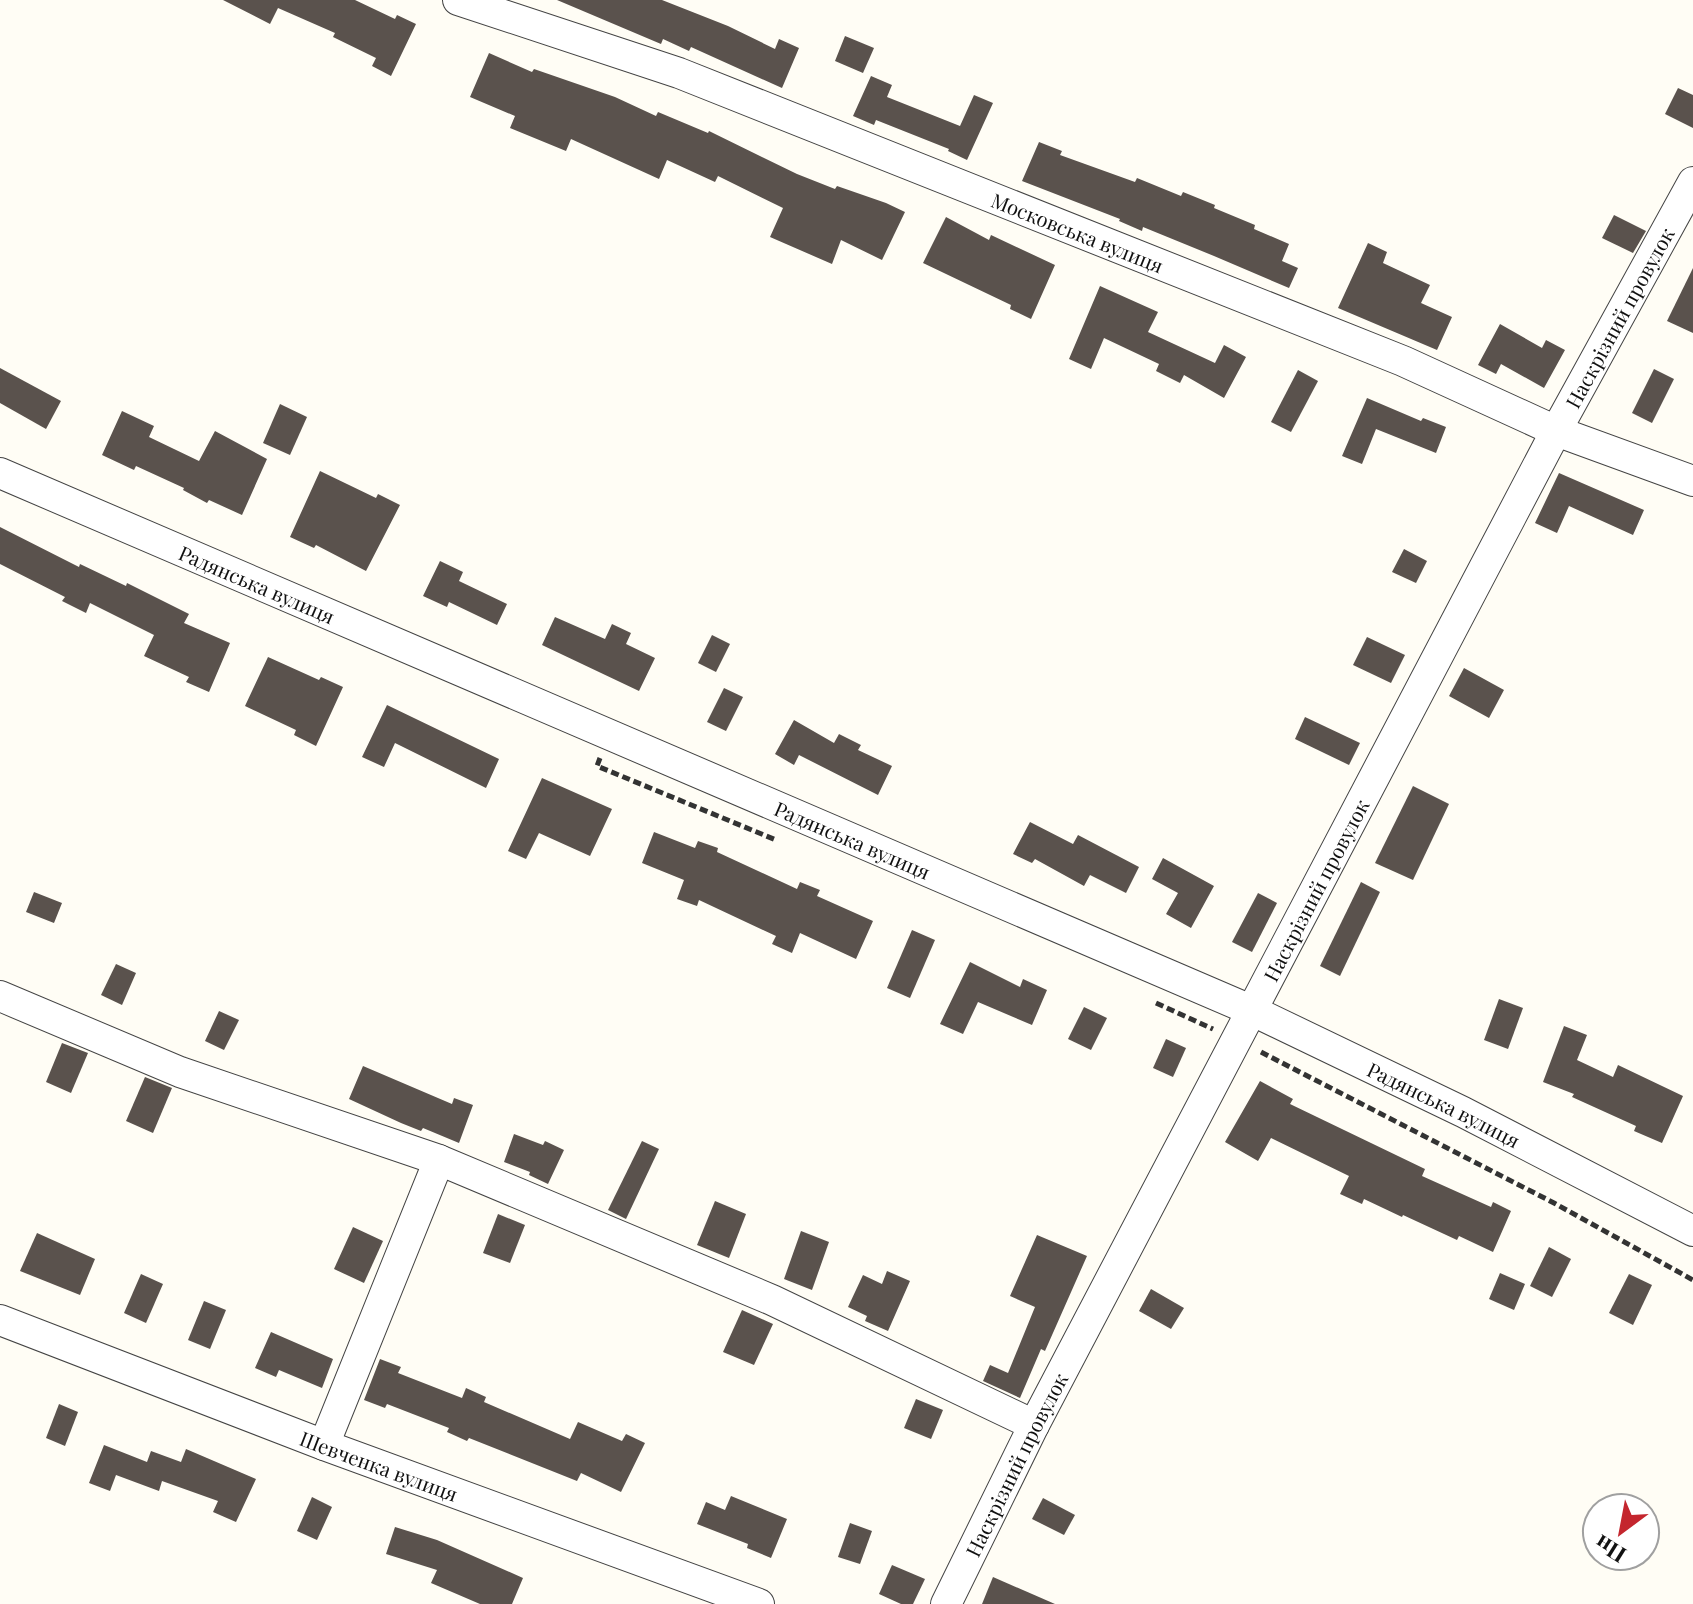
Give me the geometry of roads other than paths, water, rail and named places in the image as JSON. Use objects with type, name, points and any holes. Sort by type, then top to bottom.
[{"type":"street","name":"Московська вулиця","points":[[458,0],[679,73],[1403,361],[1556,431],[1693,481]]},
{"type":"street","name":"Наскрізний провулок","points":[[946,1604],[1034,1425],[1556,431],[1693,182]]},
{"type":"street","name":"Радянська вулиця","points":[[0,473],[1253,1011],[1463,1112],[1693,1231]]},
{"type":"street","points":[[0,996],[180,1072],[439,1160],[772,1300],[1034,1425]]},
{"type":"street","points":[[324,1445],[439,1160]]},
{"type":"street","name":"Шевченка вулиця","points":[[0,1320],[324,1445],[759,1604]]}]
